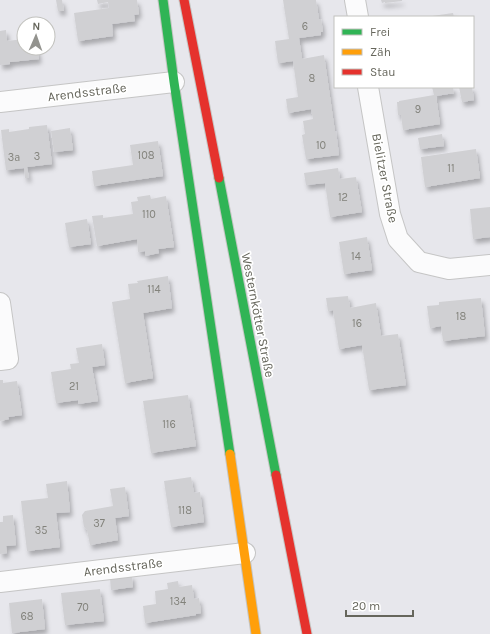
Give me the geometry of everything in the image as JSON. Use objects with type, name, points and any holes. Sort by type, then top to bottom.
[{"type":"street","points":[[163,0],[256,634]]},
{"type":"street","name":"Westernkötter Straße","points":[[184,0],[307,634]]},
{"type":"street","points":[[355,0],[358,16]]},
{"type":"street","name":"Arendsstraße","points":[[0,102],[174,82]]},
{"type":"street","name":"Bielitzer Straße","points":[[368,88],[390,214],[398,239],[419,262],[449,269],[490,265]]},
{"type":"street","points":[[0,303],[8,358],[0,360]]},
{"type":"street","name":"Arendsstraße","points":[[0,582],[245,553]]},
{"type":"building","points":[[56,0],[62,0],[64,11],[58,11]]},
{"type":"building","points":[[97,0],[137,0],[139,14],[134,15],[135,21],[112,24],[113,36],[78,41],[74,13],[109,8],[108,2],[98,4]]},
{"type":"building","points":[[283,0],[316,0],[323,32],[321,32],[321,35],[299,38],[302,59],[324,55],[339,155],[306,159],[302,135],[305,134],[303,121],[313,119],[311,109],[288,113],[286,99],[298,97],[293,61],[278,63],[275,41],[289,39]]},
{"type":"building","points":[[381,0],[402,0],[402,1],[382,3]]},
{"type":"building","points":[[453,13],[454,16],[432,16]]},
{"type":"building","points":[[6,30],[7,41],[16,40],[16,56],[38,56],[39,59],[10,62],[10,64],[0,65],[0,31]]},
{"type":"building","points":[[432,88],[453,88],[454,93],[436,96],[440,124],[403,130],[401,115],[398,115],[397,102],[434,95]]},
{"type":"building","points":[[459,88],[472,88],[474,100],[462,102]]},
{"type":"building","points":[[47,125],[52,164],[27,167],[29,178],[25,178],[24,168],[6,170],[1,130],[9,129],[9,132],[29,129],[29,127]]},
{"type":"building","points":[[70,128],[73,150],[54,152],[51,131]]},
{"type":"building","points":[[442,134],[444,146],[420,149],[418,138]]},
{"type":"building","points":[[158,141],[163,176],[94,186],[92,171],[133,165],[130,145]]},
{"type":"building","points":[[476,149],[480,178],[425,187],[421,157]]},
{"type":"building","points":[[338,168],[340,179],[356,177],[362,212],[330,217],[325,183],[306,185],[304,173]]},
{"type":"building","points":[[150,195],[151,199],[166,196],[174,247],[158,249],[159,253],[145,256],[145,251],[138,252],[137,239],[97,246],[92,216],[103,215],[103,218],[133,214],[131,202],[138,201],[137,197]]},
{"type":"building","points":[[490,207],[490,237],[473,239],[470,209]]},
{"type":"building","points":[[87,219],[91,244],[69,247],[65,223]]},
{"type":"building","points":[[367,237],[372,270],[344,274],[339,242]]},
{"type":"building","points":[[168,276],[172,308],[143,313],[153,378],[125,383],[112,302],[130,299],[128,284]]},
{"type":"building","points":[[348,296],[350,308],[376,303],[381,336],[398,334],[406,385],[369,390],[362,345],[339,349],[333,310],[328,311],[326,298]]},
{"type":"building","points":[[481,298],[485,336],[443,341],[441,326],[430,328],[427,306],[439,305],[439,302]]},
{"type":"building","points":[[102,344],[105,365],[92,367],[98,401],[78,404],[78,400],[56,403],[51,372],[71,369],[70,364],[79,363],[76,348]]},
{"type":"building","points":[[0,380],[3,380],[3,383],[17,381],[22,415],[8,417],[9,419],[0,421]]},
{"type":"building","points":[[188,395],[196,446],[151,453],[143,401]]},
{"type":"building","points":[[191,477],[194,493],[200,492],[204,522],[171,527],[164,481]]},
{"type":"building","points":[[67,481],[70,512],[56,513],[60,547],[27,551],[21,501],[48,498],[46,484]]},
{"type":"building","points":[[125,487],[129,516],[115,518],[118,540],[90,545],[82,515],[85,511],[113,506],[110,489]]},
{"type":"building","points":[[13,515],[16,545],[6,546],[7,553],[0,554],[0,522],[3,522],[3,516]]},
{"type":"building","points":[[132,575],[133,587],[111,590],[110,578]]},
{"type":"building","points":[[178,581],[179,587],[192,585],[194,599],[199,598],[201,613],[145,623],[143,606],[156,604],[155,591],[168,589],[167,583]]},
{"type":"building","points":[[100,589],[104,621],[65,625],[61,593]]},
{"type":"building","points":[[42,599],[45,629],[12,633],[9,603]]},
{"type":"traffic: fast","points":[[163,0],[230,454]]},
{"type":"traffic: fast","points":[[219,178],[276,475]]},
{"type":"traffic: slow","points":[[230,454],[256,634]]},
{"type":"traffic: jam","points":[[184,0],[219,178]]},
{"type":"traffic: jam","points":[[276,475],[307,634]]}]
